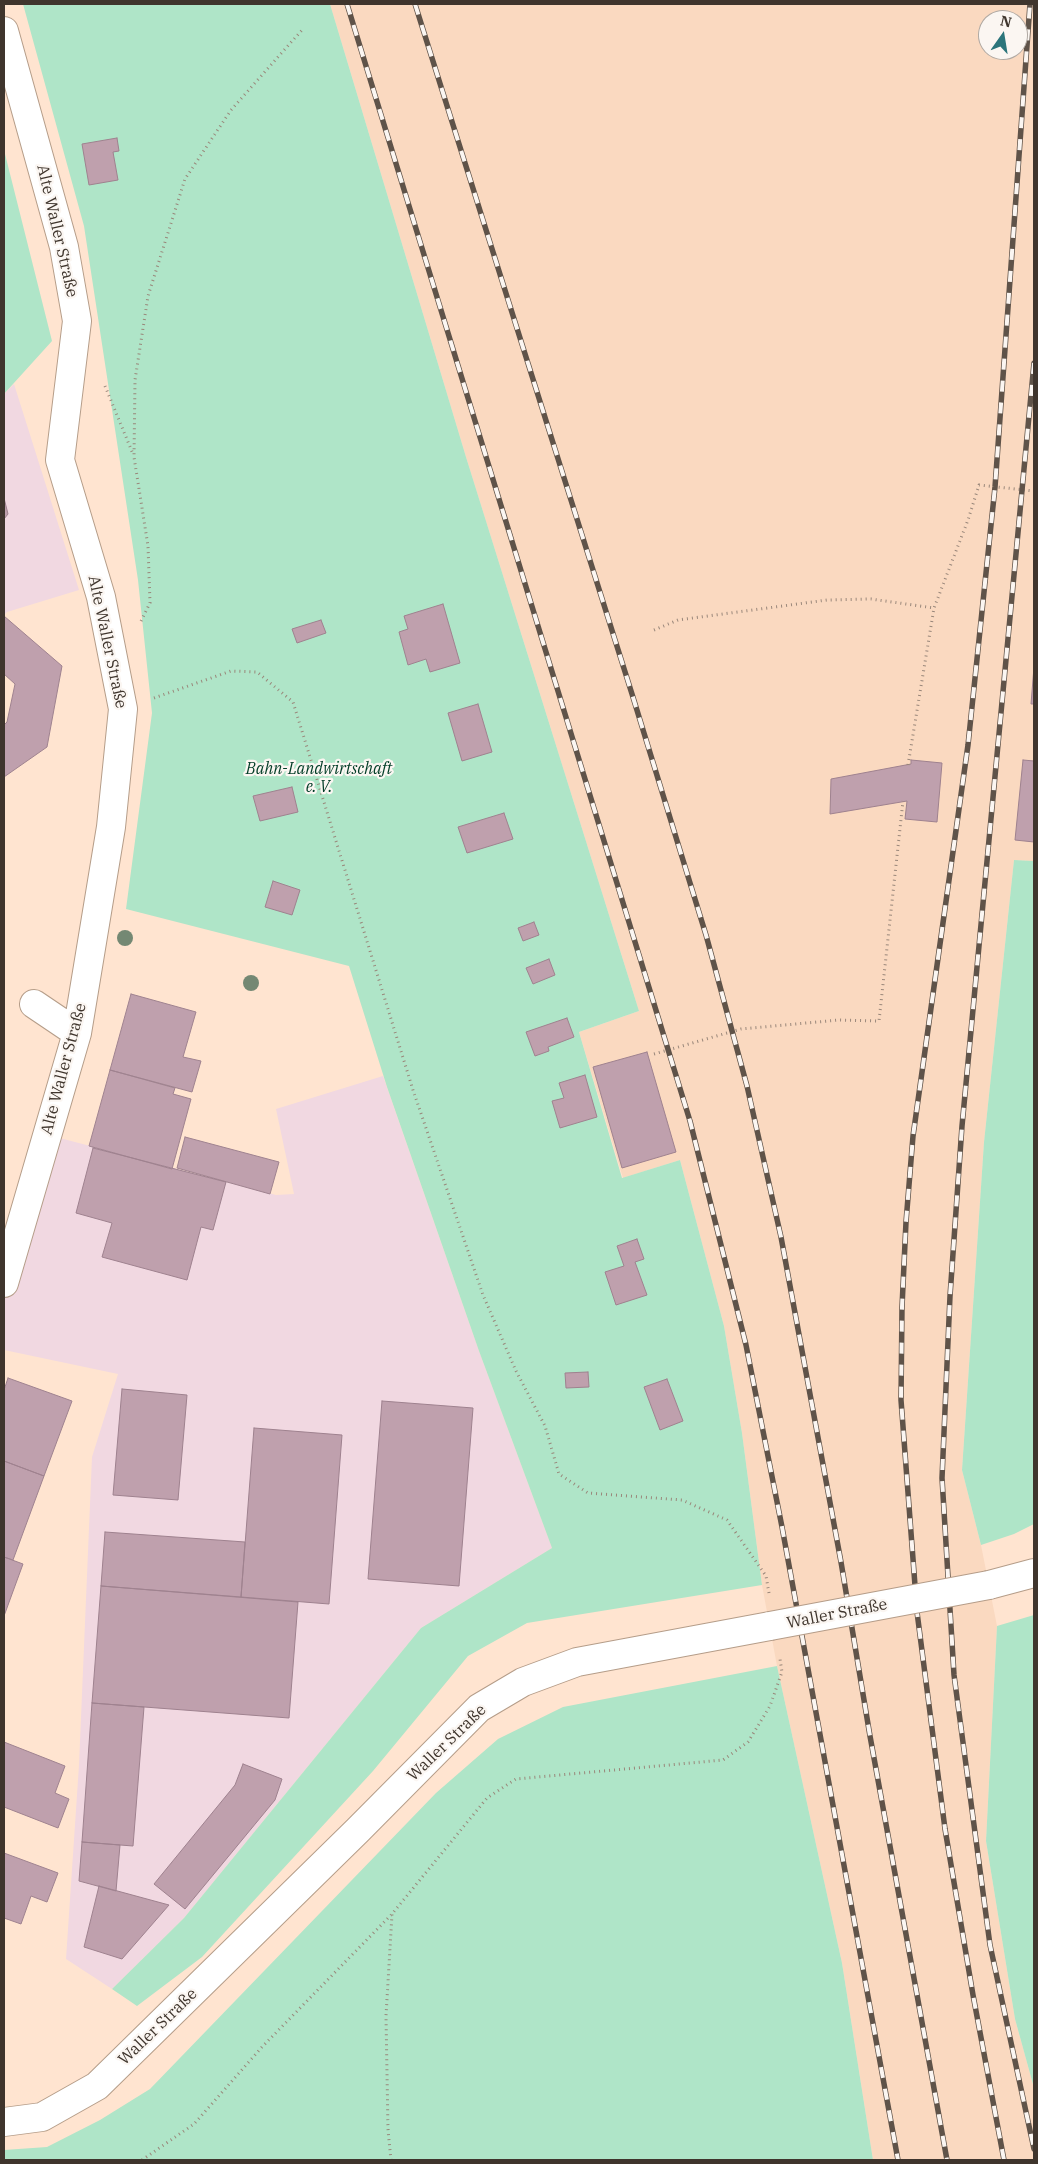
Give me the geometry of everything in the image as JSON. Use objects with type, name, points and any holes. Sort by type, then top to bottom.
[{"type":"street","name":"Alte Waller Straße","points":[[4,31],[64,247],[77,321],[60,460],[101,597],[123,709],[111,827],[77,1033],[4,1283]]},
{"type":"street","points":[[34,1004],[77,1033]]},
{"type":"street","name":"Waller Straße","points":[[4,2122],[42,2117],[97,2086],[358,1830],[479,1708],[522,1682],[577,1662],[989,1585],[1034,1573]]},
{"type":"path","points":[[116,674],[150,603],[148,546],[134,457],[135,380],[148,296],[185,179],[231,110],[302,30]]},
{"type":"path","points":[[104,385],[134,457]]},
{"type":"path","points":[[908,764],[934,608],[968,520],[979,485],[1034,491]]},
{"type":"path","points":[[654,630],[678,620],[826,600],[871,599],[934,608]]},
{"type":"path","points":[[123,709],[231,671],[257,672],[292,702],[416,1099],[483,1294],[516,1371],[545,1426],[559,1474],[588,1494],[682,1500],[727,1520],[766,1576],[769,1595]]},
{"type":"path","points":[[654,1054],[740,1029],[839,1020],[879,1021],[903,801]]},
{"type":"path","points":[[142,2160],[194,2124],[262,2048],[392,1914],[487,1798],[516,1778],[723,1760],[748,1742],[770,1706],[782,1672],[779,1653]]},
{"type":"path","points":[[391,2160],[388,2130],[386,2016],[392,1914]]},
{"type":"shaded area","points":[[330,4],[1034,4],[1034,861],[1014,860],[984,1142],[962,1470],[981,1545],[997,1626],[986,1841],[1015,2019],[1034,2088],[1034,2160],[873,2160],[842,1963],[777,1666],[762,1585],[742,1433],[724,1326],[680,1160],[623,1178],[579,1032],[639,1011],[466,457]]},
{"type":"shaded area","points":[[14,384],[79,590],[7,612],[4,615],[4,394]]},
{"type":"shaded area","points":[[383,1076],[479,1351],[552,1548],[421,1628],[184,1918],[112,1989],[66,1959],[79,1765],[92,1457],[118,1374],[4,1350],[4,1301],[56,1137],[276,1195],[294,1194],[276,1109]]},
{"type":"green space","name":"Bahn-Landwirtschaft e. V.","points":[[23,4],[330,4],[466,457],[639,1011],[579,1032],[622,1178],[680,1160],[724,1326],[742,1433],[762,1585],[527,1623],[468,1656],[373,1771],[202,1957],[137,2006],[112,1989],[184,1918],[421,1628],[552,1548],[479,1351],[387,1087],[349,966],[126,909],[152,713],[138,580],[84,226]]},
{"type":"green space","points":[[4,150],[52,341],[4,394]]},
{"type":"green space","points":[[1014,860],[1034,861],[1034,1524],[1014,1534],[981,1545],[962,1470],[984,1142]]},
{"type":"green space","points":[[1034,1615],[1034,2088],[1015,2019],[986,1841],[997,1626]]},
{"type":"green space","points":[[777,1666],[842,1963],[873,2160],[4,2160],[4,2150],[47,2147],[100,2120],[150,2089],[436,1793],[498,1739],[563,1707]]},
{"type":"building","points":[[117,138],[119,151],[113,152],[118,180],[89,185],[82,144]]},
{"type":"building","points":[[4,498],[8,514],[4,519]]},
{"type":"building","points":[[443,604],[460,663],[430,672],[426,659],[408,665],[399,632],[408,629],[404,616]]},
{"type":"building","points":[[4,616],[62,666],[47,747],[4,777],[4,725],[7,722],[15,684],[4,674]]},
{"type":"building","points":[[321,620],[326,633],[297,643],[292,629]]},
{"type":"building","points":[[1034,667],[1034,704],[1031,704]]},
{"type":"building","points":[[478,704],[492,752],[462,761],[448,713]]},
{"type":"building","points":[[911,760],[942,763],[937,822],[905,819],[907,801],[830,814],[831,779],[911,764]]},
{"type":"building","points":[[1023,760],[1034,761],[1034,842],[1015,840]]},
{"type":"building","points":[[292,787],[298,812],[260,821],[253,796]]},
{"type":"building","points":[[504,813],[513,839],[467,853],[458,827]]},
{"type":"building","points":[[273,881],[300,890],[292,915],[265,907]]},
{"type":"building","points":[[534,922],[539,935],[523,941],[518,928]]},
{"type":"building","points":[[549,959],[555,975],[533,984],[526,968]]},
{"type":"building","points":[[131,994],[196,1012],[183,1057],[201,1061],[192,1092],[110,1070]]},
{"type":"building","points":[[567,1018],[574,1037],[548,1047],[549,1051],[535,1056],[526,1032]]},
{"type":"building","points":[[647,1052],[676,1152],[622,1168],[593,1067]]},
{"type":"building","points":[[110,1070],[175,1088],[173,1094],[191,1099],[172,1169],[89,1146]]},
{"type":"building","points":[[585,1075],[597,1117],[560,1128],[552,1101],[564,1098],[559,1083]]},
{"type":"building","points":[[185,1137],[279,1162],[270,1194],[177,1168]]},
{"type":"building","points":[[93,1148],[226,1182],[213,1230],[201,1227],[187,1280],[102,1257],[112,1223],[76,1213]]},
{"type":"building","points":[[637,1239],[644,1259],[635,1262],[647,1295],[616,1305],[605,1272],[624,1266],[617,1246]]},
{"type":"building","points":[[588,1372],[589,1387],[566,1388],[565,1373]]},
{"type":"building","points":[[8,1378],[72,1401],[44,1476],[4,1461],[4,1390]]},
{"type":"building","points":[[667,1379],[683,1421],[660,1430],[644,1387]]},
{"type":"building","points":[[122,1389],[187,1395],[178,1500],[113,1495]]},
{"type":"building","points":[[382,1401],[473,1408],[459,1586],[368,1579]]},
{"type":"building","points":[[254,1428],[342,1435],[329,1604],[241,1597]]},
{"type":"building","points":[[4,1461],[44,1476],[13,1560],[4,1557]]},
{"type":"building","points":[[105,1532],[245,1542],[241,1597],[101,1586]]},
{"type":"building","points":[[4,1557],[23,1564],[4,1616]]},
{"type":"building","points":[[101,1586],[298,1602],[289,1718],[92,1703]]},
{"type":"building","points":[[92,1703],[144,1707],[133,1846],[82,1842]]},
{"type":"building","points":[[4,1742],[65,1766],[55,1793],[69,1799],[58,1828],[4,1807]]},
{"type":"building","points":[[243,1764],[282,1779],[275,1800],[185,1909],[154,1884],[235,1785]]},
{"type":"building","points":[[82,1842],[120,1845],[116,1891],[79,1881]]},
{"type":"building","points":[[4,1853],[58,1873],[47,1902],[31,1896],[21,1924],[4,1918]]},
{"type":"building","points":[[99,1886],[169,1905],[122,1959],[84,1947]]},
{"type":"railway","points":[[347,4],[690,1121],[746,1345],[782,1527],[898,2160]]},
{"type":"railway","points":[[415,4],[706,935],[747,1086],[781,1237],[841,1562],[870,1736],[947,2160]]},
{"type":"railway","points":[[1004,2160],[973,1995],[945,1829],[917,1612],[901,1400],[902,1307],[913,1136],[968,745],[995,487],[1030,4]]},
{"type":"railway","points":[[1034,363],[962,1126],[950,1296],[942,1478],[954,1675],[990,1945],[1034,2149]]}]
